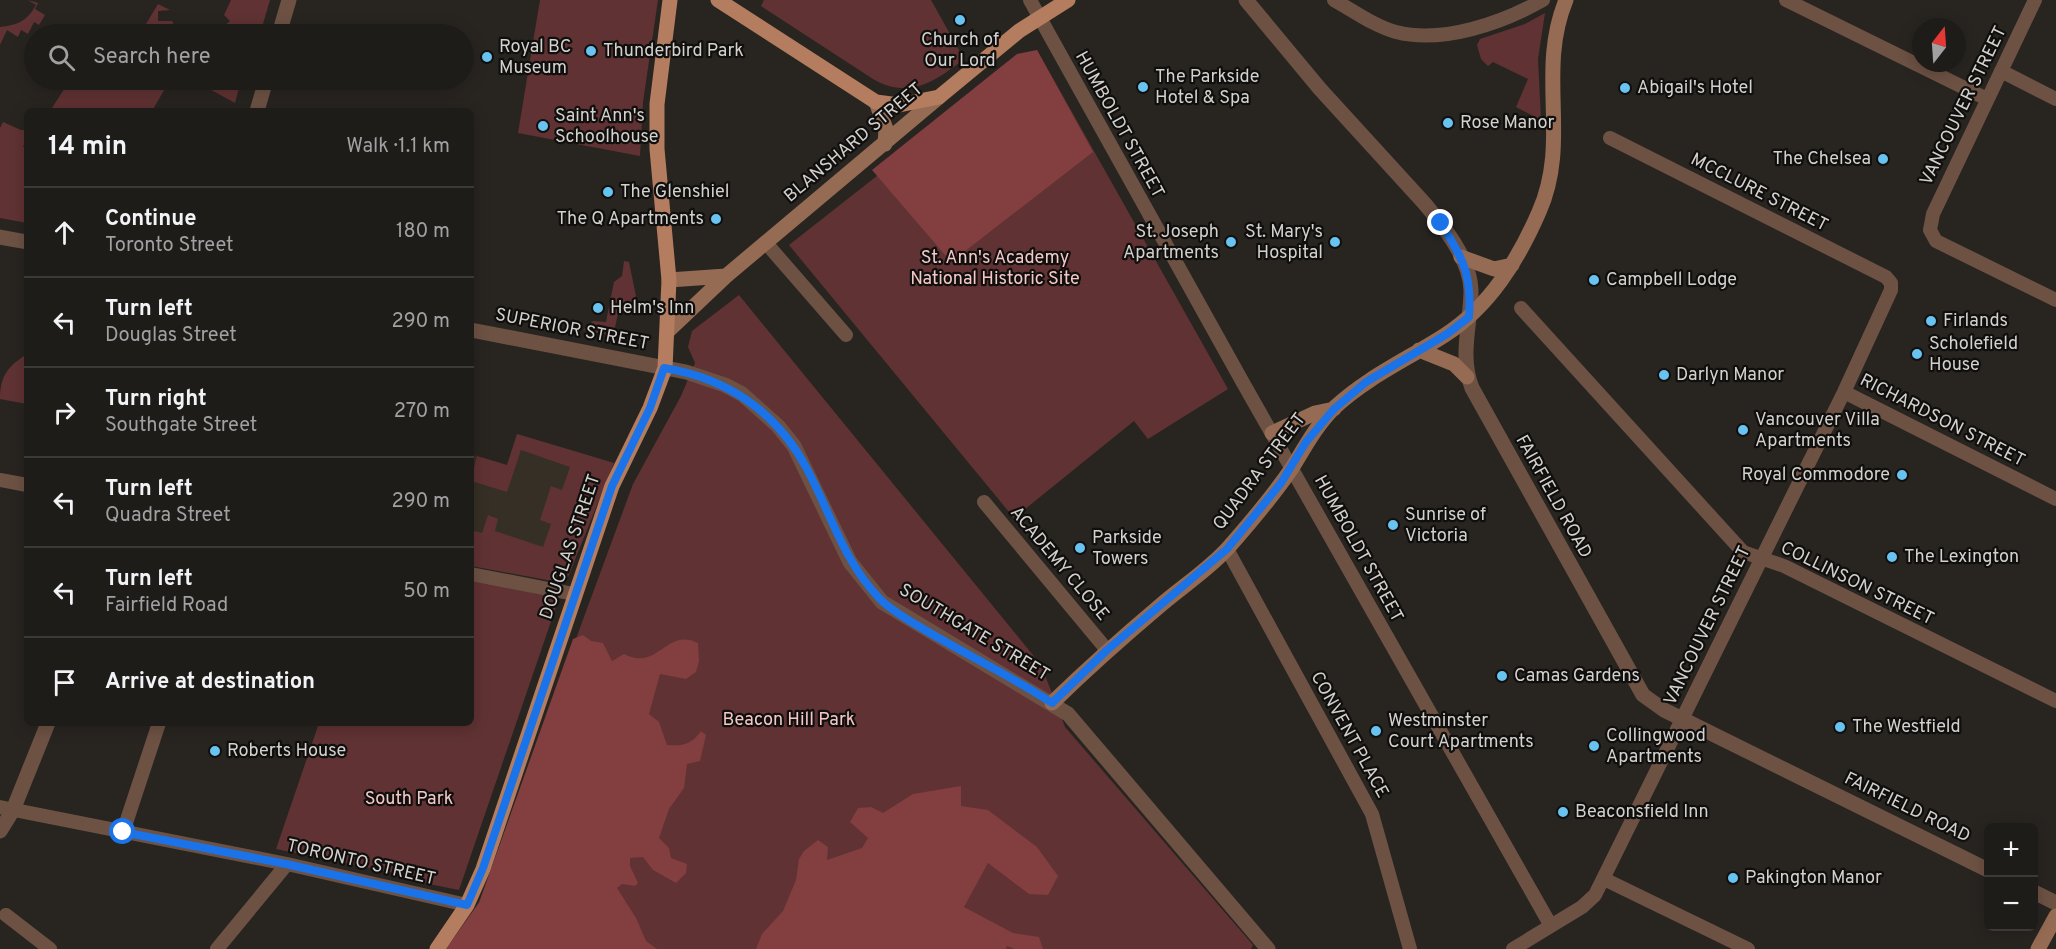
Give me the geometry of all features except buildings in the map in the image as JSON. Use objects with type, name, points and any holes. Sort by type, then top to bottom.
[{"type":"main road","name":"DOUGLAS STREET","points":[[436,949],[467,905],[483,868],[612,486],[650,408],[664,368],[669,330],[669,280],[657,149],[657,104],[670,0]]},
{"type":"main road","points":[[718,0],[876,102],[899,105],[939,97]]},
{"type":"main road","name":"BLANSHARD STREET","points":[[669,330],[726,276],[939,97],[1039,17],[1068,0]]},
{"type":"main road","name":"QUADRA STREET","points":[[1052,703],[1107,650],[1227,549],[1292,468],[1306,442],[1334,409],[1366,382],[1469,317],[1495,290],[1512,265],[1539,212],[1550,183],[1556,138],[1550,80],[1552,47],[1566,0]]},
{"type":"main road","points":[[876,102],[886,129],[885,144]]},
{"type":"main road","points":[[1461,257],[1494,268],[1512,265]]},
{"type":"main road","points":[[669,280],[726,276]]},
{"type":"main road","points":[[1419,350],[1454,364],[1467,377]]},
{"type":"main road","points":[[1272,433],[1315,413],[1334,409]]},
{"type":"main road","points":[[2038,949],[2056,916]]},
{"type":"street","points":[[282,24],[289,0]]},
{"type":"street","name":"HUMBOLDT STREET","points":[[1030,0],[1551,926]]},
{"type":"street","name":"FAIRFIELD ROAD","points":[[1246,0],[1320,89],[1441,223],[1461,257],[1471,289],[1465,352],[1467,377],[1477,400],[1637,686],[1652,702],[1683,720],[1984,868]]},
{"type":"street","points":[[1334,0],[1383,28],[1424,35],[1455,32],[1497,21],[1543,0]]},
{"type":"street","points":[[1786,0],[1987,99]]},
{"type":"street","name":"VANCOUVER STREET","points":[[2035,0],[1933,214],[1930,230],[1936,241],[2056,300]]},
{"type":"street","points":[[2001,71],[2056,99]]},
{"type":"street","points":[[258,108],[263,90]]},
{"type":"street","name":"MCCLURE STREET","points":[[1610,138],[1875,271],[1891,283]]},
{"type":"street","points":[[0,237],[24,241]]},
{"type":"street","points":[[766,243],[846,334]]},
{"type":"street","name":"VANCOUVER STREET","points":[[1513,949],[1591,901],[1604,879],[1889,299],[1891,283]]},
{"type":"street","name":"COLLINSON STREET","points":[[1521,308],[1743,552],[1784,566],[2056,701]]},
{"type":"street","name":"SUPERIOR STREET","points":[[474,331],[664,368]]},
{"type":"street","name":"SOUTHGATE STREET","points":[[664,368],[686,372],[725,385],[742,394],[778,426],[808,470],[850,562],[882,602],[1068,714],[1268,949]]},
{"type":"street","name":"RICHARDSON STREET","points":[[1844,392],[2056,499]]},
{"type":"street","points":[[0,480],[24,484]]},
{"type":"street","name":"ACADEMY CLOSE","points":[[984,502],[1107,650]]},
{"type":"street","name":"CONVENT PLACE","points":[[1227,549],[1372,814],[1410,949]]},
{"type":"street","points":[[474,575],[574,594]]},
{"type":"street","points":[[0,831],[7,809],[47,726]]},
{"type":"street","points":[[123,832],[158,726]]},
{"type":"street","name":"TORONTO STREET","points":[[7,809],[286,864],[467,905]]},
{"type":"street","points":[[217,949],[286,864]]},
{"type":"street","points":[[1604,879],[1748,949]]},
{"type":"street","points":[[2038,894],[2056,903]]},
{"type":"street","points":[[6,915],[50,949]]},
{"type":"shaded area","points":[[1037,50],[1093,152],[951,262],[872,170],[1017,54]]},
{"type":"shaded area","points":[[517,434],[601,459],[566,572],[474,554],[474,455],[507,465]]},
{"type":"shaded area","points":[[583,635],[591,641],[603,643],[612,661],[624,654],[645,658],[678,640],[698,643],[699,661],[696,672],[686,679],[660,674],[649,714],[659,722],[667,745],[686,744],[701,731],[706,735],[700,761],[687,764],[684,788],[669,809],[659,838],[669,848],[671,858],[687,864],[686,873],[676,883],[653,870],[643,857],[630,858],[630,866],[638,883],[635,886],[622,884],[617,888],[636,918],[646,941],[657,949],[446,949],[479,903],[573,639]]},
{"type":"shaded area","points":[[961,786],[961,806],[988,810],[1037,847],[1058,876],[1048,895],[1029,894],[988,863],[964,907],[1013,933],[1039,937],[1043,949],[1015,949],[1007,946],[1006,949],[756,949],[762,934],[783,911],[796,880],[799,859],[804,851],[818,840],[828,847],[827,860],[862,848],[868,838],[850,822],[858,808],[871,807],[883,813],[913,794]]},
{"type":"green space","points":[[28,0],[38,3],[35,9],[45,15],[40,24],[34,22],[24,24],[24,32],[21,30],[18,37],[7,30],[0,45],[0,27],[17,23],[29,15],[36,5]]},
{"type":"green space","points":[[231,0],[270,0],[263,24],[226,24],[230,21],[224,15]]},
{"type":"green space","name":"Thunderbird Park","points":[[540,0],[658,0],[643,102],[640,156],[518,133]]},
{"type":"green space","points":[[764,0],[931,0],[964,59],[932,81],[921,85],[898,88],[886,85],[873,79],[761,6]]},
{"type":"green space","points":[[158,4],[170,10],[158,11],[158,21],[172,21],[174,24],[146,24]]},
{"type":"green space","points":[[1545,13],[1538,59],[1541,120],[1516,107],[1528,79],[1493,62],[1488,66],[1481,59],[1477,45],[1480,39],[1525,24]]},
{"type":"green space","name":"St. Ann's Academy National Historic Site","points":[[1037,50],[1228,389],[1148,439],[1134,421],[1014,518],[789,245]]},
{"type":"green space","points":[[64,90],[164,90],[154,108],[52,108]]},
{"type":"green space","points":[[211,90],[238,90],[235,103]]},
{"type":"green space","points":[[3,122],[24,130],[24,222],[0,218],[0,128]]},
{"type":"green space","points":[[624,261],[629,262],[637,301],[635,308],[620,305],[613,336],[583,330],[593,321],[606,322],[614,282],[622,276]]},
{"type":"green space","name":"Beacon Hill Park","points":[[739,295],[1041,665],[1065,727],[1253,945],[1251,949],[446,949],[479,902],[633,484],[681,396],[695,363],[688,347],[692,331]]},
{"type":"green space","points":[[24,356],[24,403],[0,399],[6,372]]},
{"type":"green space","points":[[517,434],[614,463],[568,577],[563,583],[474,567],[474,531],[482,533],[488,515],[498,519],[495,531],[543,547],[551,524],[540,520],[551,486],[562,490],[570,467],[521,450],[507,492],[474,482],[477,456],[507,465]]},
{"type":"green space","name":"South Park","points":[[474,581],[559,598],[459,890],[414,881],[394,873],[276,849],[318,726],[474,726]]},
{"type":"place","name":"Church of Our Lord","points":[[960,20]]},
{"type":"place","name":"Thunderbird Park","points":[[591,51]]},
{"type":"place","name":"Royal BC Museum","points":[[487,57]]},
{"type":"place","name":"The Parkside Hotel & Spa","points":[[1143,87]]},
{"type":"place","name":"Abigail's Hotel","points":[[1625,88]]},
{"type":"place","name":"Rose Manor","points":[[1448,123]]},
{"type":"place","name":"Saint Ann's Schoolhouse","points":[[543,126]]},
{"type":"place","name":"The Chelsea","points":[[1883,159]]},
{"type":"place","name":"The Glenshiel","points":[[608,192]]},
{"type":"place","name":"The Q Apartments","points":[[716,219]]},
{"type":"place","name":"St. Joseph Apartments","points":[[1231,242]]},
{"type":"place","name":"St. Mary's Hospital","points":[[1335,242]]},
{"type":"place","name":"Campbell Lodge","points":[[1594,280]]},
{"type":"place","name":"Helm's Inn","points":[[598,308]]},
{"type":"place","name":"Firlands","points":[[1931,321]]},
{"type":"place","name":"Scholefield House","points":[[1917,354]]},
{"type":"place","name":"Darlyn Manor","points":[[1664,375]]},
{"type":"place","name":"Vancouver Villa Apartments","points":[[1743,430]]},
{"type":"place","name":"Royal Commodore","points":[[1902,475]]},
{"type":"place","name":"Sunrise of Victoria","points":[[1393,525]]},
{"type":"place","name":"Parkside Towers","points":[[1080,548]]},
{"type":"place","name":"The Lexington","points":[[1892,557]]},
{"type":"place","name":"Camas Gardens","points":[[1502,676]]},
{"type":"place","name":"The Westfield","points":[[1840,727]]},
{"type":"place","name":"Westminster Court Apartments","points":[[1376,731]]},
{"type":"place","name":"Collingwood Apartments","points":[[1594,746]]},
{"type":"place","name":"Roberts House","points":[[215,751]]},
{"type":"place","name":"Beaconsfield Inn","points":[[1563,812]]},
{"type":"place","name":"Pakington Manor","points":[[1733,878]]},
{"type":"route","points":[[123,832],[286,864],[467,905],[483,868],[612,486],[650,408],[664,368],[686,372],[725,385],[742,394],[778,426],[794,446],[808,470],[850,562],[882,602],[898,614],[1052,703],[1107,650],[1227,549],[1281,483],[1306,442],[1334,409],[1366,382],[1447,334],[1469,317],[1470,282],[1461,257],[1441,223]]}]
